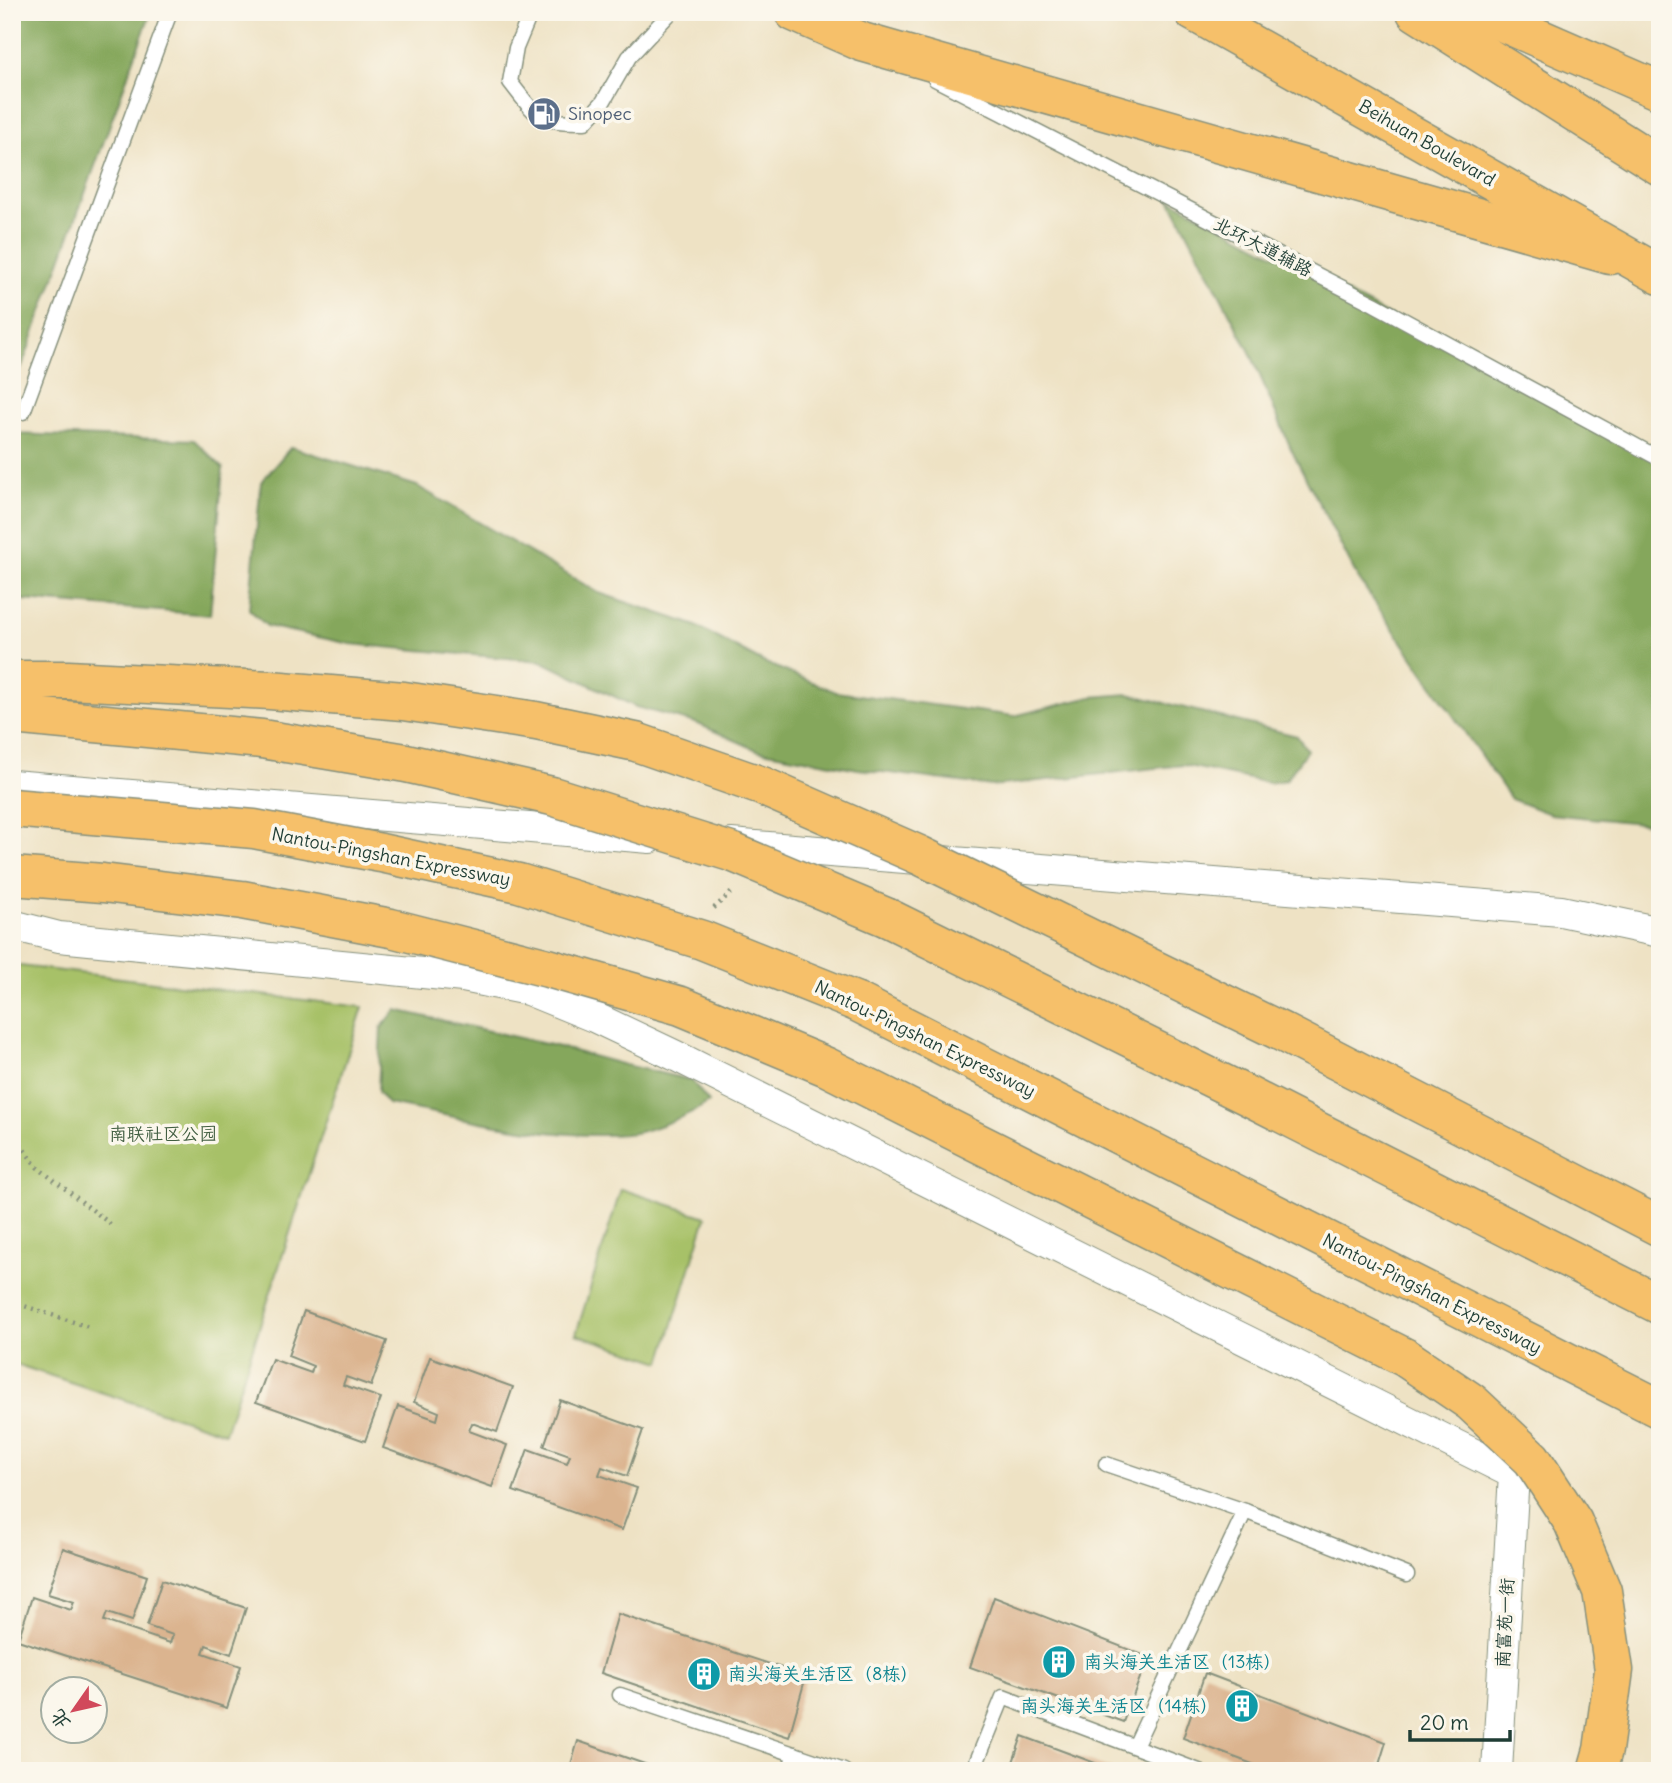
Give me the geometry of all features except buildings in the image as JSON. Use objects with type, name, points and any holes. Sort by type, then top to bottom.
[{"type":"main road","name":"北环大道辅路","points":[[794,12],[862,42],[1649,269]]},
{"type":"main road","name":"Beihuan Boulevard","points":[[1194,12],[1649,269]]},
{"type":"main road","points":[[1416,12],[1660,166]]},
{"type":"main road","points":[[1479,12],[1660,91]]},
{"type":"main road","points":[[12,680],[257,689],[404,701],[536,721],[636,742],[762,786],[919,855],[1282,1032],[1660,1227]]},
{"type":"main road","points":[[12,715],[262,739],[406,763],[552,796],[734,853],[888,918],[1248,1096],[1660,1305]]},
{"type":"main road","name":"Nantou-Pingshan Expressway","points":[[12,808],[254,829],[381,853],[519,883],[702,940],[857,1002],[1660,1409]]},
{"type":"main road","points":[[12,876],[103,883],[242,900],[391,928],[548,968],[681,1006],[827,1067],[1406,1358],[1471,1402],[1532,1459],[1573,1522],[1602,1591],[1614,1670],[1603,1750],[1597,1771]]},
{"type":"street","points":[[12,785],[1561,911],[1660,932]]},
{"type":"street","name":"南富苑一街","points":[[12,925],[59,937],[463,977],[528,990],[594,1017],[674,1055],[1514,1474],[1497,1771]]},
{"type":"lane","points":[[23,412],[170,12]]},
{"type":"lane","points":[[531,12],[516,48],[510,82],[534,113],[551,122],[585,122],[603,103],[629,57],[671,12]]},
{"type":"lane","name":"北环大道辅路","points":[[862,42],[1374,304],[1660,459]]},
{"type":"lane","points":[[1106,1464],[1245,1511],[1407,1575]]},
{"type":"lane","points":[[1135,1746],[1245,1511]]},
{"type":"lane","points":[[620,1695],[844,1771]]},
{"type":"lane","points":[[973,1771],[1003,1697],[1199,1771]]},
{"type":"lane","points":[[789,1771],[795,1754]]},
{"type":"path","points":[[12,1133],[37,1167],[113,1226]]},
{"type":"path","points":[[12,1301],[89,1327]]},
{"type":"green space","points":[[12,12],[151,12],[21,369],[12,376]]},
{"type":"green space","points":[[1170,199],[1660,460],[1660,825],[1550,814],[1511,799],[1358,578],[1292,451],[1250,352]]},
{"type":"green space","points":[[12,434],[194,440],[223,468],[210,615],[12,599]]},
{"type":"green space","points":[[291,447],[417,486],[599,593],[694,625],[763,662],[836,692],[1014,716],[1091,697],[1129,694],[1297,736],[1307,750],[1286,780],[1269,783],[1183,765],[992,786],[858,769],[757,750],[696,723],[636,707],[541,661],[350,644],[267,626],[249,609],[261,482]]},
{"type":"green space","name":"南联社区公园","points":[[12,965],[363,1007],[225,1433],[12,1363]]},
{"type":"green space","points":[[396,1010],[691,1080],[709,1102],[657,1127],[635,1133],[596,1135],[536,1131],[388,1104],[378,1092],[381,1028]]},
{"type":"green space","points":[[621,1189],[706,1217],[661,1362],[576,1334]]},
{"type":"place","name":"Sinopec","points":[[544,114]]},
{"type":"place","name":"南头海关生活区（13栋）","points":[[1059,1662]]},
{"type":"place","name":"南头海关生活区（8栋）","points":[[704,1674]]},
{"type":"place","name":"南头海关生活区（14栋）","points":[[1242,1706]]}]
